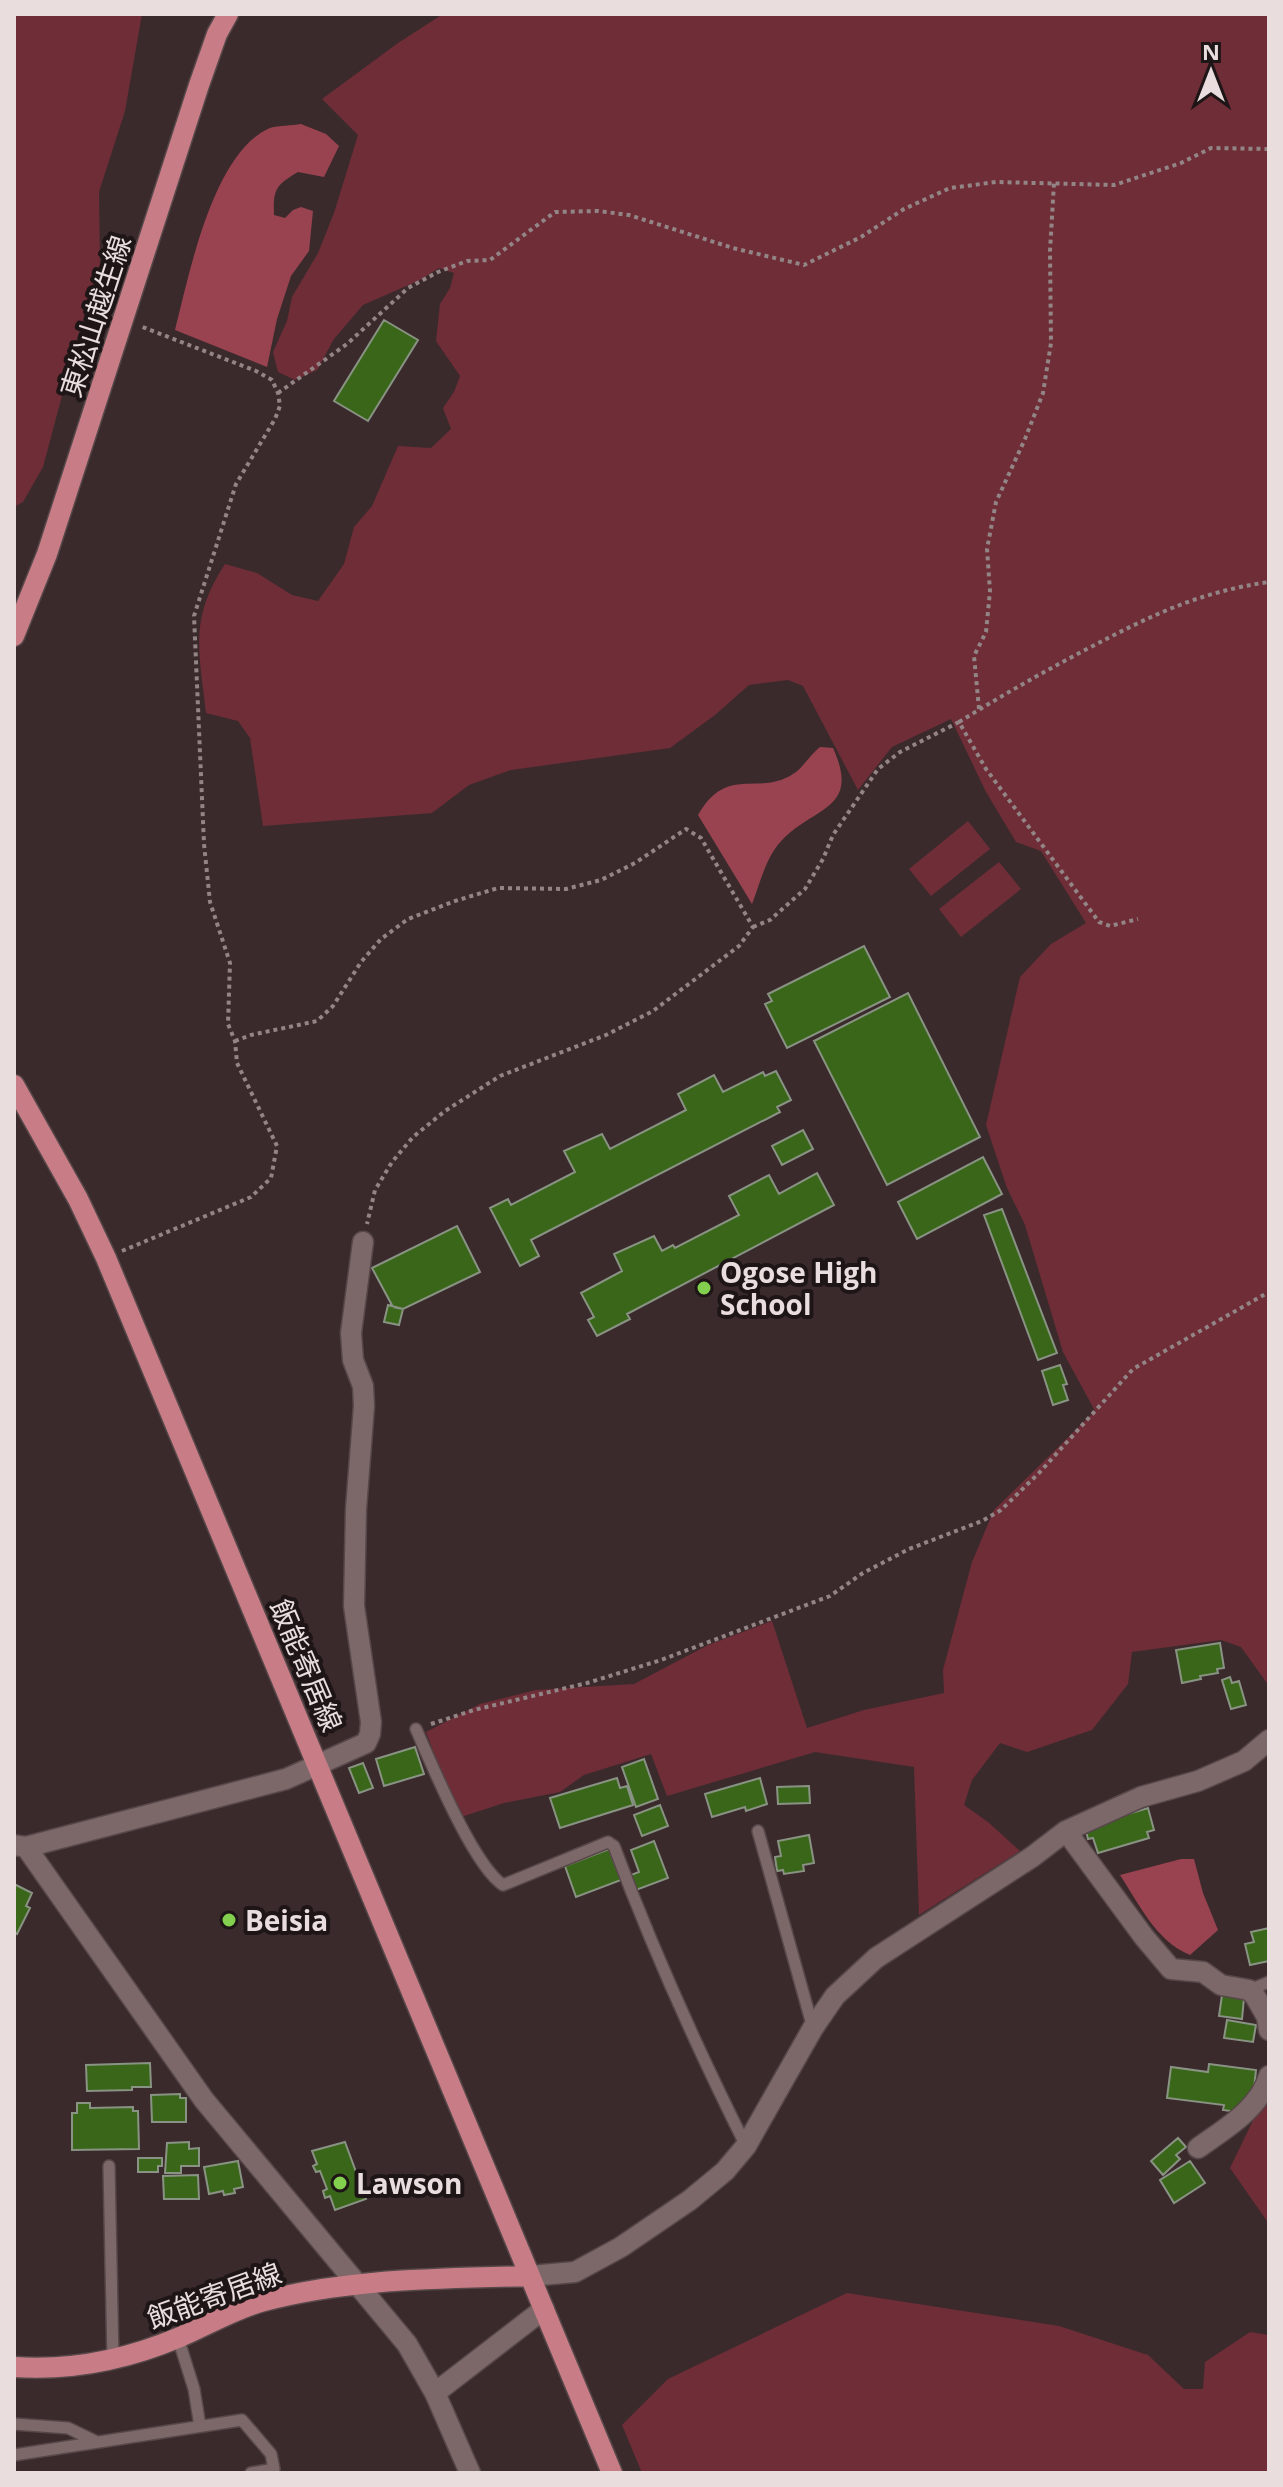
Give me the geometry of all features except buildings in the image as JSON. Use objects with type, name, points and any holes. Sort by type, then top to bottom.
[{"type":"main road","name":"東松山越生線","points":[[14,636],[47,554],[199,85],[217,34],[228,14]]},
{"type":"main road","name":"飯能寄居線","points":[[14,1085],[78,1199],[106,1258],[612,2473]]},
{"type":"main road","name":"飯能寄居線","points":[[14,2367],[68,2368],[113,2360],[178,2338],[261,2302],[358,2284],[530,2276]]},
{"type":"street","points":[[363,1242],[351,1333],[353,1360],[363,1386],[364,1406],[356,1509],[354,1606],[367,1686],[370,1734],[366,1743],[286,1779],[20,1846],[204,2100],[407,2344],[435,2393],[470,2473]]},
{"type":"street","points":[[530,2276],[575,2272],[621,2247],[690,2200],[725,2171],[746,2146],[813,2028],[835,1996],[876,1958],[1032,1857],[1066,1831],[1141,1797],[1198,1781],[1244,1761],[1269,1740]]},
{"type":"street","points":[[1066,1831],[1171,1969],[1203,1972],[1221,1985],[1249,1990],[1267,2017],[1269,2030]]},
{"type":"street","points":[[1198,2148],[1235,2121],[1252,2104],[1266,2086],[1269,2076]]},
{"type":"street","points":[[435,2393],[544,2309]]},
{"type":"lane","points":[[416,1729],[483,1864],[503,1885],[608,1842],[614,1846],[708,2069],[746,2146]]},
{"type":"lane","points":[[758,1831],[813,2028]]},
{"type":"lane","points":[[1249,1990],[1269,1982]]},
{"type":"lane","points":[[109,2166],[113,2360]]},
{"type":"lane","points":[[178,2338],[194,2389],[200,2426]]},
{"type":"lane","points":[[14,2455],[242,2420],[271,2454],[274,2469],[251,2473]]},
{"type":"lane","points":[[14,2424],[68,2428],[97,2442]]},
{"type":"path","points":[[278,393],[347,344],[408,288],[467,261],[490,260],[555,212],[598,211],[629,215],[733,248],[804,265],[861,237],[904,209],[950,188],[996,182],[1114,185],[1181,163],[1211,148],[1269,149]]},
{"type":"path","points":[[979,709],[974,656],[986,632],[990,591],[987,549],[996,502],[1043,393],[1051,343],[1050,251],[1054,183]]},
{"type":"path","points":[[106,1258],[251,1197],[271,1178],[277,1146],[237,1063],[235,1041],[228,1024],[230,963],[210,902],[204,844],[194,616],[236,484],[275,419],[280,406],[278,393],[272,380],[256,371],[123,320]]},
{"type":"path","points":[[363,1242],[375,1190],[392,1162],[413,1137],[445,1111],[500,1076],[606,1035],[653,1011],[739,946],[753,927],[770,920],[805,889],[833,835],[878,769],[900,752],[959,722],[1022,683],[1171,606],[1232,587],[1269,582]]},
{"type":"path","points":[[959,722],[986,769],[1099,922],[1110,926],[1138,919]]},
{"type":"path","points":[[235,1041],[317,1021],[333,1006],[361,962],[381,939],[408,919],[498,888],[566,889],[601,880],[635,863],[686,829],[701,838],[753,927]]},
{"type":"path","points":[[416,1729],[474,1710],[587,1683],[661,1660],[830,1596],[863,1573],[909,1549],[982,1521],[1001,1510],[1039,1473],[1133,1369],[1269,1292]]},
{"type":"shaded area","points":[[14,14],[142,14],[125,111],[99,192],[100,265],[43,467],[23,502],[14,507]]},
{"type":"shaded area","points":[[443,14],[1269,14],[1269,1686],[1241,1647],[1221,1640],[1132,1652],[1128,1684],[1092,1730],[1027,1752],[1000,1743],[972,1780],[964,1805],[1020,1851],[919,1915],[914,1767],[815,1752],[667,1796],[651,1754],[584,1775],[560,1792],[504,1803],[458,1818],[426,1732],[480,1704],[536,1690],[634,1684],[708,1645],[772,1621],[807,1728],[864,1710],[944,1693],[943,1670],[972,1562],[994,1510],[1095,1411],[1063,1352],[1025,1225],[1007,1188],[986,1125],[1020,977],[1051,944],[1086,923],[1041,851],[1016,842],[986,792],[951,719],[892,747],[858,790],[803,686],[788,680],[749,685],[670,748],[511,770],[469,785],[432,813],[263,826],[250,738],[238,721],[206,713],[199,653],[201,619],[225,564],[257,573],[292,595],[318,601],[344,564],[354,527],[372,506],[398,446],[431,448],[451,429],[443,408],[460,376],[436,341],[440,304],[450,288],[454,273],[439,268],[420,280],[363,305],[334,339],[317,370],[295,380],[278,372],[273,352],[287,321],[292,297],[318,253],[334,213],[358,135],[322,99]]},
{"type":"shaded area","points":[[301,124],[326,134],[339,146],[324,177],[298,172],[280,184],[275,193],[274,215],[285,218],[301,207],[313,211],[309,251],[291,276],[277,319],[267,367],[175,330],[206,217],[233,162],[250,141],[270,128]]},
{"type":"shaded area","points":[[820,747],[833,748],[842,783],[838,794],[832,803],[778,844],[752,904],[698,815],[720,790],[780,780],[796,772]]},
{"type":"shaded area","points":[[968,821],[990,849],[931,896],[909,869]]},
{"type":"shaded area","points":[[999,862],[1021,889],[961,937],[939,909]]},
{"type":"shaded area","points":[[1181,1859],[1194,1859],[1218,1930],[1190,1955],[1167,1941],[1158,1931],[1120,1875]]},
{"type":"shaded area","points":[[1269,2096],[1269,2224],[1230,2168],[1259,2108]]},
{"type":"shaded area","points":[[847,2293],[1059,2326],[1148,2355],[1184,2389],[1203,2389],[1205,2362],[1250,2332],[1269,2335],[1269,2473],[642,2473],[622,2425],[668,2379]]},
{"type":"place","name":"Ogose High School","points":[[704,1288]]},
{"type":"place","name":"Beisia","points":[[229,1920]]},
{"type":"place","name":"Lawson","points":[[340,2183]]}]
